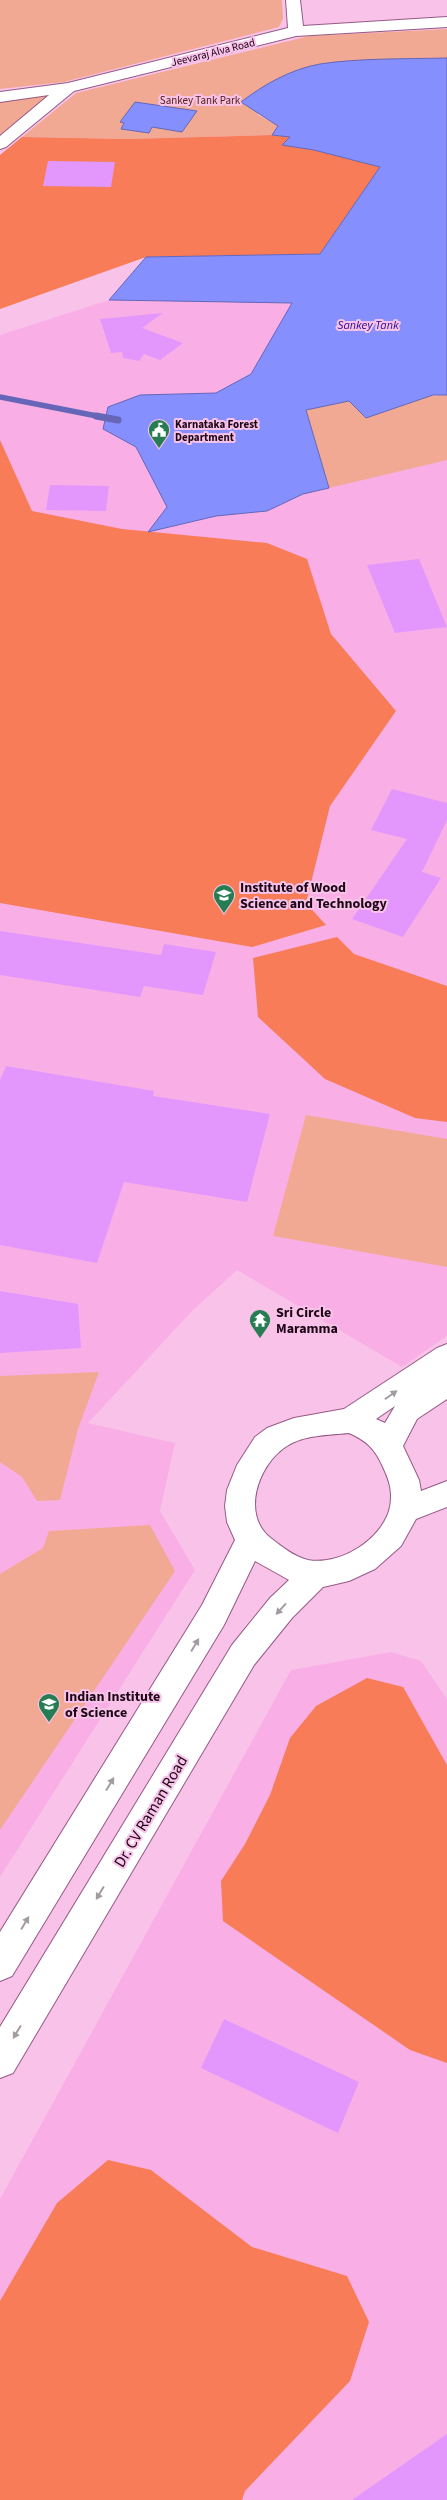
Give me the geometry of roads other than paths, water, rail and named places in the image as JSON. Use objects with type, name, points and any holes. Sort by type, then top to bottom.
[{"type":"main road","points":[[292,0],[296,31]]},
{"type":"main road","name":"Jeevaraj Alva Road","points":[[0,144],[68,88],[296,31],[447,22]]},
{"type":"main road","points":[[0,97],[68,88]]},
{"type":"main road","points":[[350,1422],[447,1356]]},
{"type":"main road","points":[[389,1444],[407,1411],[447,1383]]},
{"type":"main road","points":[[350,1422],[370,1428],[389,1444],[406,1488],[404,1510],[394,1530],[371,1556],[346,1570],[315,1574],[284,1564],[250,1541],[244,1529],[239,1506],[244,1481],[254,1459],[276,1437],[312,1424],[350,1422]]},
{"type":"main road","points":[[404,1510],[447,1494]]},
{"type":"main road","points":[[0,1964],[213,1616],[250,1541]]},
{"type":"main road","name":"Dr. CV Raman Road","points":[[0,2060],[243,1655],[281,1608],[315,1574]]},
{"type":"water","name":"Sankey Tank","points":[[447,58],[447,395],[433,395],[366,418],[349,401],[306,410],[329,488],[303,494],[267,511],[216,516],[148,532],[167,507],[136,447],[103,429],[108,407],[140,395],[216,393],[251,374],[292,303],[109,300],[146,257],[320,254],[380,167],[314,150],[282,145],[290,137],[272,135],[278,126],[241,102],[278,78],[309,66],[367,60]]},
{"type":"water","points":[[135,102],[197,111],[182,132],[152,127],[149,133],[121,129],[124,123],[120,122]]},
{"type":"waterway","points":[[0,397],[102,417]]},
{"type":"waterway","points":[[96,416],[118,420]]},
{"type":"place","name":"Karnataka Forest Department","points":[[159,449]]},
{"type":"place","name":"Institute of Wood Science and Technology","points":[[224,914]]},
{"type":"place","name":"Sri Circle Maramma","points":[[260,1339]]},
{"type":"place","name":"Indian Institute of Science","points":[[49,1723]]},
{"type":"park label","name":"Sankey Tank Park","points":[[200,100]]}]
